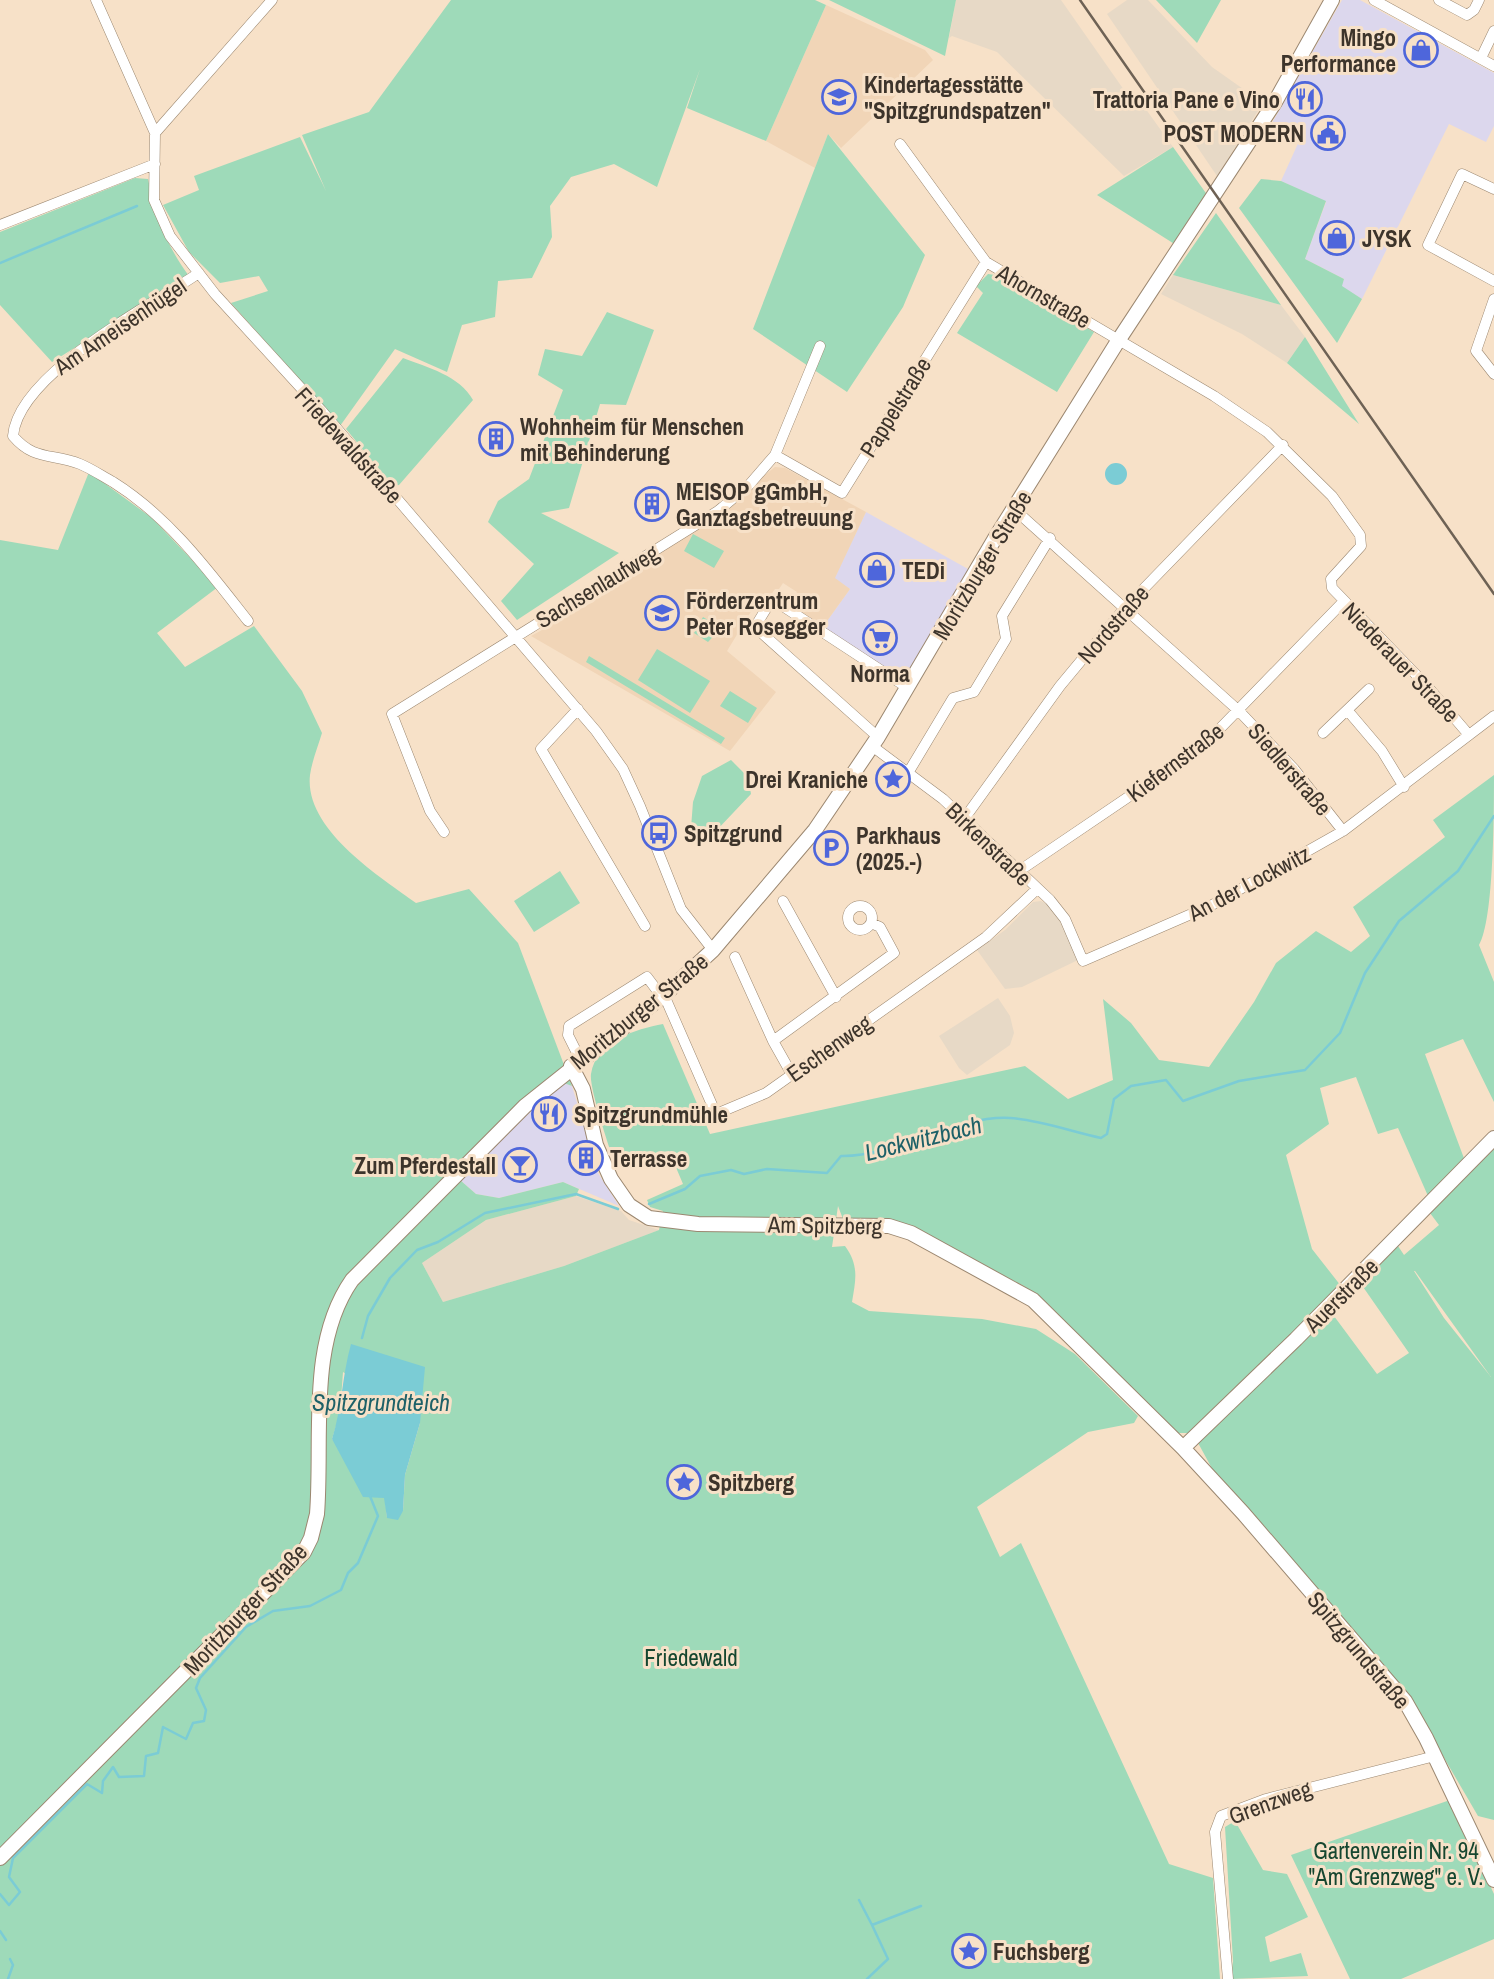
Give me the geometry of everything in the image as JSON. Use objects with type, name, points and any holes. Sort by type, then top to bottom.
[{"type":"street","points":[[0,225],[155,164],[155,133],[96,0]]},
{"type":"street","points":[[155,133],[272,0]]},
{"type":"street","name":"Moritzburger Straße","points":[[0,1858],[304,1552],[312,1538],[317,1514],[323,1350],[337,1302],[352,1280],[404,1231],[495,1135],[576,1063],[663,996],[713,950],[815,830],[908,688],[1118,341],[1268,113],[1332,0]]},
{"type":"street","points":[[1439,0],[1467,15],[1474,10],[1479,0]]},
{"type":"street","points":[[1382,2],[1494,66]]},
{"type":"street","points":[[1480,58],[1494,31]]},
{"type":"street","name":"Ahornstraße","points":[[900,144],[986,262],[1118,341]]},
{"type":"street","name":"Friedewaldstraße","points":[[155,164],[154,200],[170,236],[199,273],[578,709],[623,769],[653,835],[681,909],[713,950]]},
{"type":"street","points":[[1494,189],[1462,174],[1428,245],[1494,281]]},
{"type":"street","name":"Pappelstraße","points":[[775,455],[842,494],[892,408],[986,262]]},
{"type":"street","name":"Am Ameisenhügel","points":[[199,273],[47,376],[14,425],[13,436],[26,451],[78,463],[133,497],[182,539],[248,621]]},
{"type":"street","points":[[1494,299],[1476,351],[1494,374]]},
{"type":"street","name":"Niederauer Straße","points":[[1118,341],[1241,413],[1283,445],[1332,496],[1360,535],[1361,546],[1331,579],[1332,588],[1428,687],[1469,735]]},
{"type":"street","points":[[775,455],[820,346]]},
{"type":"street","name":"Nordstraße","points":[[964,819],[1060,686],[1124,609],[1283,445]]},
{"type":"street","name":"Sachsenlaufweg","points":[[444,832],[430,811],[392,714],[514,635],[564,608],[718,510],[749,485],[775,455]]},
{"type":"street","name":"Siedlerstraße","points":[[1014,509],[1050,538],[1124,609],[1239,710],[1294,769],[1343,831]]},
{"type":"street","points":[[908,773],[953,698],[974,691],[1006,639],[1002,616],[1050,538]]},
{"type":"street","name":"Birkenstraße","points":[[908,688],[775,601],[769,604],[755,627],[908,773],[964,819],[1019,871],[1065,919],[1083,961]]},
{"type":"street","name":"Kiefernstraße","points":[[1019,871],[1202,747],[1343,602]]},
{"type":"street","points":[[1322,733],[1369,689]]},
{"type":"street","points":[[578,709],[541,749],[645,926]]},
{"type":"street","points":[[1348,711],[1382,751],[1404,786]]},
{"type":"street","name":"An der Lockwitz","points":[[1083,961],[1212,905],[1343,831],[1494,716]]},
{"type":"street","name":"Eschenweg","points":[[663,996],[716,1114],[766,1093],[986,937],[1037,890]]},
{"type":"street","points":[[783,901],[836,997]]},
{"type":"street","points":[[773,1041],[894,953],[880,927],[871,923]]},
{"type":"street","points":[[735,957],[773,1041],[792,1073]]},
{"type":"street","points":[[576,1063],[568,1035],[569,1026],[647,977],[663,996]]},
{"type":"street","name":"Am Spitzberg","points":[[576,1063],[603,1162],[618,1192],[639,1213],[671,1223],[843,1223],[889,1226],[911,1233],[1033,1300],[1183,1448]]},
{"type":"street","name":"Auerstraße","points":[[1183,1448],[1296,1339],[1494,1138]]},
{"type":"street","name":"Spitzgrundstraße","points":[[1183,1448],[1391,1684],[1416,1719],[1494,1880]]},
{"type":"street","name":"Grenzweg","points":[[1228,1979],[1215,1832],[1221,1816],[1256,1801],[1435,1756]]},
{"type":"shaded area","points":[[956,0],[1061,0],[1131,100],[1140,101],[1173,147],[1124,176],[997,52],[952,36],[949,38]]},
{"type":"shaded area","points":[[1127,0],[1148,0],[1212,67],[1263,103],[1217,176],[1107,14]]},
{"type":"shaded area","points":[[1342,0],[1360,0],[1494,73],[1494,126],[1486,142],[1449,124],[1362,299],[1341,286],[1344,279],[1305,259],[1326,202],[1281,181],[1300,139],[1272,123]]},
{"type":"shaded area","name":"Kindertagesstätte \"Spitzgrundspatzen\"","points":[[826,5],[925,50],[933,60],[841,148],[828,134],[815,168],[766,141]]},
{"type":"shaded area","points":[[1173,275],[1281,305],[1305,337],[1287,363],[1242,334],[1161,294]]},
{"type":"shaded area","name":"Förderzentrum Peter Rosegger","points":[[775,467],[785,468],[866,512],[835,578],[850,589],[822,628],[789,605],[797,592],[783,583],[779,589],[775,589],[761,609],[755,605],[727,651],[776,692],[730,751],[531,636],[593,602],[597,594],[706,521]]},
{"type":"shaded area","points":[[866,512],[968,569],[906,681],[822,628],[850,589],[834,579]]},
{"type":"shaded area","points":[[1041,901],[1049,905],[1060,921],[1078,960],[1022,987],[1005,989],[977,950],[1005,930],[1033,902]]},
{"type":"shaded area","points":[[998,998],[1010,1016],[1014,1033],[1010,1045],[967,1075],[959,1068],[939,1036]]},
{"type":"shaded area","name":"Spitzgrundmühle","points":[[564,1083],[572,1086],[598,1173],[619,1206],[563,1182],[499,1198],[476,1194],[459,1179],[536,1105]]},
{"type":"shaded area","points":[[576,1196],[621,1211],[629,1220],[659,1230],[564,1266],[443,1302],[422,1263],[486,1220]]},
{"type":"green space","points":[[451,0],[815,0],[826,5],[766,141],[687,108],[700,69],[657,187],[614,164],[571,177],[550,206],[552,237],[532,278],[498,281],[495,317],[462,325],[447,372],[395,349],[340,426],[231,303],[268,291],[259,276],[220,283],[189,252],[163,205],[199,190],[194,176],[300,137],[326,191],[302,135],[369,112]]},
{"type":"green space","points":[[829,0],[956,0],[945,56]]},
{"type":"green space","points":[[1156,0],[1221,0],[1197,43]]},
{"type":"green space","points":[[828,134],[925,255],[903,307],[847,392],[753,329]]},
{"type":"green space","points":[[1173,147],[1208,196],[1176,245],[1097,195]]},
{"type":"green space","points":[[135,178],[148,179],[163,230],[189,276],[52,362],[0,305],[0,232]]},
{"type":"green space","points":[[1261,179],[1281,181],[1326,201],[1305,259],[1344,279],[1342,286],[1362,299],[1337,343],[1239,208]]},
{"type":"green space","points":[[1216,213],[1281,305],[1173,275]]},
{"type":"green space","points":[[988,274],[995,275],[1094,332],[1057,392],[957,333],[983,293],[976,286]]},
{"type":"green space","points":[[607,312],[654,330],[626,405],[600,404],[569,508],[541,513],[619,553],[517,620],[501,601],[534,564],[488,522],[498,501],[529,479],[563,390],[538,375],[545,349],[582,356]]},
{"type":"green space","points":[[1305,337],[1359,424],[1287,363]]},
{"type":"green space","points":[[403,358],[451,379],[473,400],[399,485],[393,486],[346,429]]},
{"type":"green space","name":"Friedewald","points":[[89,472],[152,518],[218,587],[157,633],[185,667],[254,626],[302,691],[322,733],[310,775],[311,795],[331,832],[365,865],[416,903],[469,889],[518,943],[572,1086],[564,1083],[536,1105],[460,1180],[476,1194],[499,1198],[563,1182],[579,1189],[576,1196],[486,1220],[422,1263],[443,1302],[564,1266],[659,1230],[663,1211],[650,1207],[647,1200],[683,1184],[669,1151],[613,1159],[593,1091],[591,1074],[594,1063],[609,1045],[619,1038],[663,1024],[710,1134],[1025,1066],[1068,1099],[1113,1080],[1103,999],[1131,1023],[1159,1060],[1209,1067],[1254,1002],[1276,963],[1316,931],[1351,952],[1370,936],[1353,907],[1445,837],[1433,820],[1494,775],[1488,913],[1479,945],[1494,982],[1494,1102],[1463,1039],[1425,1054],[1465,1161],[1428,1196],[1398,1128],[1378,1134],[1356,1077],[1320,1088],[1329,1124],[1286,1155],[1312,1249],[1341,1286],[1331,1312],[1377,1374],[1409,1353],[1361,1284],[1398,1246],[1404,1255],[1439,1225],[1430,1213],[1494,1149],[1494,1820],[1478,1816],[1415,1708],[1215,1474],[1197,1441],[1188,1433],[1176,1433],[1050,1306],[1024,1286],[957,1253],[843,1219],[838,1206],[832,1247],[845,1246],[853,1260],[855,1279],[852,1302],[869,1311],[982,1319],[1036,1329],[1075,1354],[1138,1416],[1134,1423],[1088,1432],[977,1507],[1000,1557],[1021,1543],[1169,1864],[1213,1878],[1220,1979],[0,1979],[0,540],[58,550]],"holes":[[[1415,1271],[1491,1377],[1444,1318]],[[343,1372],[420,1423],[405,1475],[403,1511],[387,1518],[385,1498],[332,1439],[340,1413]]]},
{"type":"green space","points":[[693,534],[724,551],[714,568],[684,551]]},
{"type":"green space","points":[[703,617],[721,628],[708,642],[694,633]]},
{"type":"green space","points":[[657,649],[710,681],[690,713],[638,680]]},
{"type":"green space","points":[[589,656],[725,738],[721,744],[586,662]]},
{"type":"green space","points":[[730,691],[757,708],[748,723],[720,706]]},
{"type":"green space","points":[[731,760],[748,777],[751,794],[715,832],[691,828],[693,802],[702,776]]},
{"type":"green space","points":[[560,871],[580,903],[534,932],[514,901]]},
{"type":"green space","name":"Gartenverein Nr. 94 \"Am Grenzweg\" e. V.","points":[[1450,1800],[1494,1894],[1494,1939],[1401,1979],[1350,1979],[1291,1855]]},
{"type":"green space","points":[[1235,1821],[1263,1870],[1287,1874],[1308,1917],[1265,1937],[1270,1962],[1301,1953],[1308,1976],[1231,1979],[1233,1961],[1225,1827]]},
{"type":"water","points":[[1116,463],[1124,466],[1127,474],[1124,482],[1116,485],[1108,482],[1105,474],[1108,466]]},
{"type":"water","name":"Spitzgrundteich","points":[[351,1344],[425,1367],[420,1423],[405,1475],[403,1511],[398,1520],[387,1518],[384,1498],[363,1497],[332,1439]]},
{"type":"waterway","points":[[0,263],[137,206]]},
{"type":"waterway","name":"Lockwitzbach","points":[[649,1204],[685,1189],[700,1176],[731,1170],[744,1174],[767,1169],[827,1173],[841,1156],[883,1150],[947,1129],[989,1119],[1033,1121],[1101,1138],[1107,1134],[1114,1099],[1131,1086],[1166,1080],[1183,1101],[1239,1081],[1305,1070],[1340,1033],[1365,973],[1399,921],[1458,871],[1494,816]]},
{"type":"waterway","name":"Lockwitzbach","points":[[362,1338],[368,1316],[390,1278],[417,1250],[438,1242],[485,1213],[576,1194],[618,1209]]},
{"type":"waterway","name":"Lockwitzbach","points":[[0,1894],[9,1905],[20,1892],[9,1877],[13,1858],[87,1784],[102,1793],[103,1781],[113,1767],[119,1777],[144,1776],[146,1756],[158,1753],[163,1727],[186,1739],[193,1723],[204,1721],[206,1710],[196,1688],[200,1678],[246,1627],[273,1611],[310,1606],[341,1590],[348,1573],[358,1563],[378,1516],[370,1496]]},
{"type":"waterway","points":[[859,1900],[872,1925]]},
{"type":"waterway","points":[[867,1979],[888,1959],[872,1925],[921,1906]]},
{"type":"waterway","points":[[0,1931],[6,1940]]},
{"type":"waterway","points":[[8,1979],[13,1965],[10,1959]]},
{"type":"railway","points":[[1080,0],[1494,594]]},
{"type":"place","name":"Mingo Performance","points":[[1421,50]]},
{"type":"place","name":"Kindertagesstätte \"Spitzgrundspatzen\"","points":[[839,97]]},
{"type":"place","name":"Trattoria Pane e Vino","points":[[1305,99]]},
{"type":"place","name":"POST MODERN","points":[[1328,133]]},
{"type":"place","name":"JYSK","points":[[1337,238]]},
{"type":"place","name":"Wohnheim für Menschen mit Behinderung","points":[[496,439]]},
{"type":"place","name":"MEISOP gGmbH, Ganztagsbetreuung","points":[[652,504]]},
{"type":"place","name":"TEDi","points":[[877,570]]},
{"type":"place","name":"Förderzentrum Peter Rosegger","points":[[662,613]]},
{"type":"place","name":"Norma","points":[[880,638]]},
{"type":"place","name":"Drei Kraniche","points":[[893,779]]},
{"type":"place","name":"Spitzgrund","points":[[659,833]]},
{"type":"place","name":"Parkhaus (2025.-)","points":[[831,848]]},
{"type":"place","name":"Spitzgrundmühle","points":[[549,1114]]},
{"type":"place","name":"Terrasse","points":[[586,1158]]},
{"type":"place","name":"Zum Pferdestall","points":[[520,1165]]},
{"type":"place","name":"Spitzberg","points":[[684,1482]]},
{"type":"place","name":"Fuchsberg","points":[[969,1951]]}]
